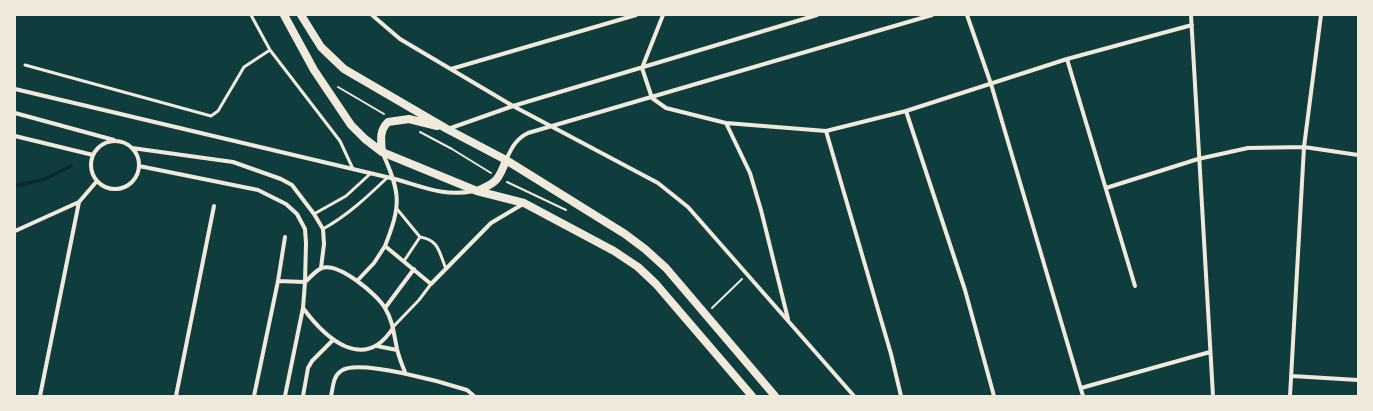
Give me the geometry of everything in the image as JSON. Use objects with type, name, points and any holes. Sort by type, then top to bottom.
[{"type":"main road","points":[[284,15],[305,56],[351,125],[365,139],[382,152],[477,191],[524,203],[614,251],[638,267],[656,284],[752,396]]},
{"type":"main road","points":[[301,15],[321,47],[344,69],[447,129],[506,160],[625,234],[646,249],[666,268],[775,396]]},
{"type":"main road","points":[[382,152],[380,137],[383,127],[388,122],[409,119],[447,129]]},
{"type":"main road","points":[[477,191],[493,184],[499,178],[506,160]]},
{"type":"street","points":[[372,15],[400,39],[513,106],[658,182],[688,207],[854,396]]},
{"type":"street","points":[[451,69],[636,15]]},
{"type":"street","points":[[663,15],[642,68],[652,98],[666,108],[726,123],[826,131],[906,110],[1067,59],[1192,25]]},
{"type":"street","points":[[447,129],[513,106],[817,15]]},
{"type":"street","points":[[506,160],[514,144],[520,137],[528,133],[932,15]]},
{"type":"street","points":[[967,15],[991,84],[1083,396]]},
{"type":"street","points":[[1191,15],[1198,159],[1213,396]]},
{"type":"street","points":[[1290,396],[1304,148],[1321,15]]},
{"type":"street","points":[[1067,59],[1135,286]]},
{"type":"street","points":[[15,89],[370,174],[388,177],[447,194],[477,191]]},
{"type":"street","points":[[906,110],[965,290],[994,396]]},
{"type":"street","points":[[15,113],[118,141],[132,148],[233,162],[281,179],[292,185],[314,214],[323,230],[324,244],[321,268]]},
{"type":"street","points":[[726,123],[750,173],[761,210],[788,321]]},
{"type":"street","points":[[826,131],[891,354],[901,396]]},
{"type":"street","points":[[15,136],[93,155]]},
{"type":"street","points":[[118,141],[108,142],[100,147],[93,155],[91,168],[97,181],[103,186],[119,189],[133,181],[139,166],[138,157],[132,148]]},
{"type":"street","points":[[1106,188],[1198,159],[1248,148],[1304,148],[1358,155]]},
{"type":"street","points":[[357,281],[374,263],[386,246],[397,210],[395,179],[382,152]]},
{"type":"street","points":[[139,166],[258,190],[286,204],[297,214],[305,229],[305,282],[303,308],[285,396]]},
{"type":"street","points":[[15,231],[79,202],[97,181]]},
{"type":"street","points":[[40,396],[79,202]]},
{"type":"street","points":[[386,246],[431,284],[491,223],[524,203]]},
{"type":"street","points":[[176,396],[214,206]]},
{"type":"street","points":[[254,396],[278,281],[285,237]]},
{"type":"street","points":[[278,281],[305,282],[321,268],[330,268],[357,281],[374,295],[385,308],[393,327],[397,350],[405,372]]},
{"type":"street","points":[[385,308],[414,269]]},
{"type":"street","points":[[303,308],[317,327],[333,340],[357,350],[366,350],[377,346],[386,338],[393,327]]},
{"type":"street","points":[[303,396],[308,368],[312,361],[333,340]]},
{"type":"street","points":[[377,346],[397,350]]},
{"type":"street","points":[[1080,388],[1210,352]]},
{"type":"street","points":[[331,396],[335,377],[339,371],[356,367],[405,372],[467,390],[474,396]]},
{"type":"street","points":[[1292,376],[1358,380]]},
{"type":"street","points":[[466,396],[467,390]]},
{"type":"lane","points":[[251,15],[270,50],[340,141],[354,169]]},
{"type":"lane","points":[[25,65],[206,116],[211,116],[218,111],[244,67],[270,50]]},
{"type":"lane","points":[[314,214],[346,196],[370,174]]},
{"type":"lane","points":[[323,230],[340,220],[359,205],[388,177]]},
{"type":"lane","points":[[397,210],[420,237],[430,238],[434,242],[446,269]]},
{"type":"lane","points":[[404,261],[420,237]]},
{"type":"lane","points":[[393,327],[419,300],[431,284]]},
{"type":"path","points":[[336,86],[357,100],[391,117]]},
{"type":"path","points":[[418,131],[452,149],[499,178]]},
{"type":"path","points":[[705,314],[747,274]]},
{"type":"waterway","points":[[15,186],[45,179],[71,166]]}]
